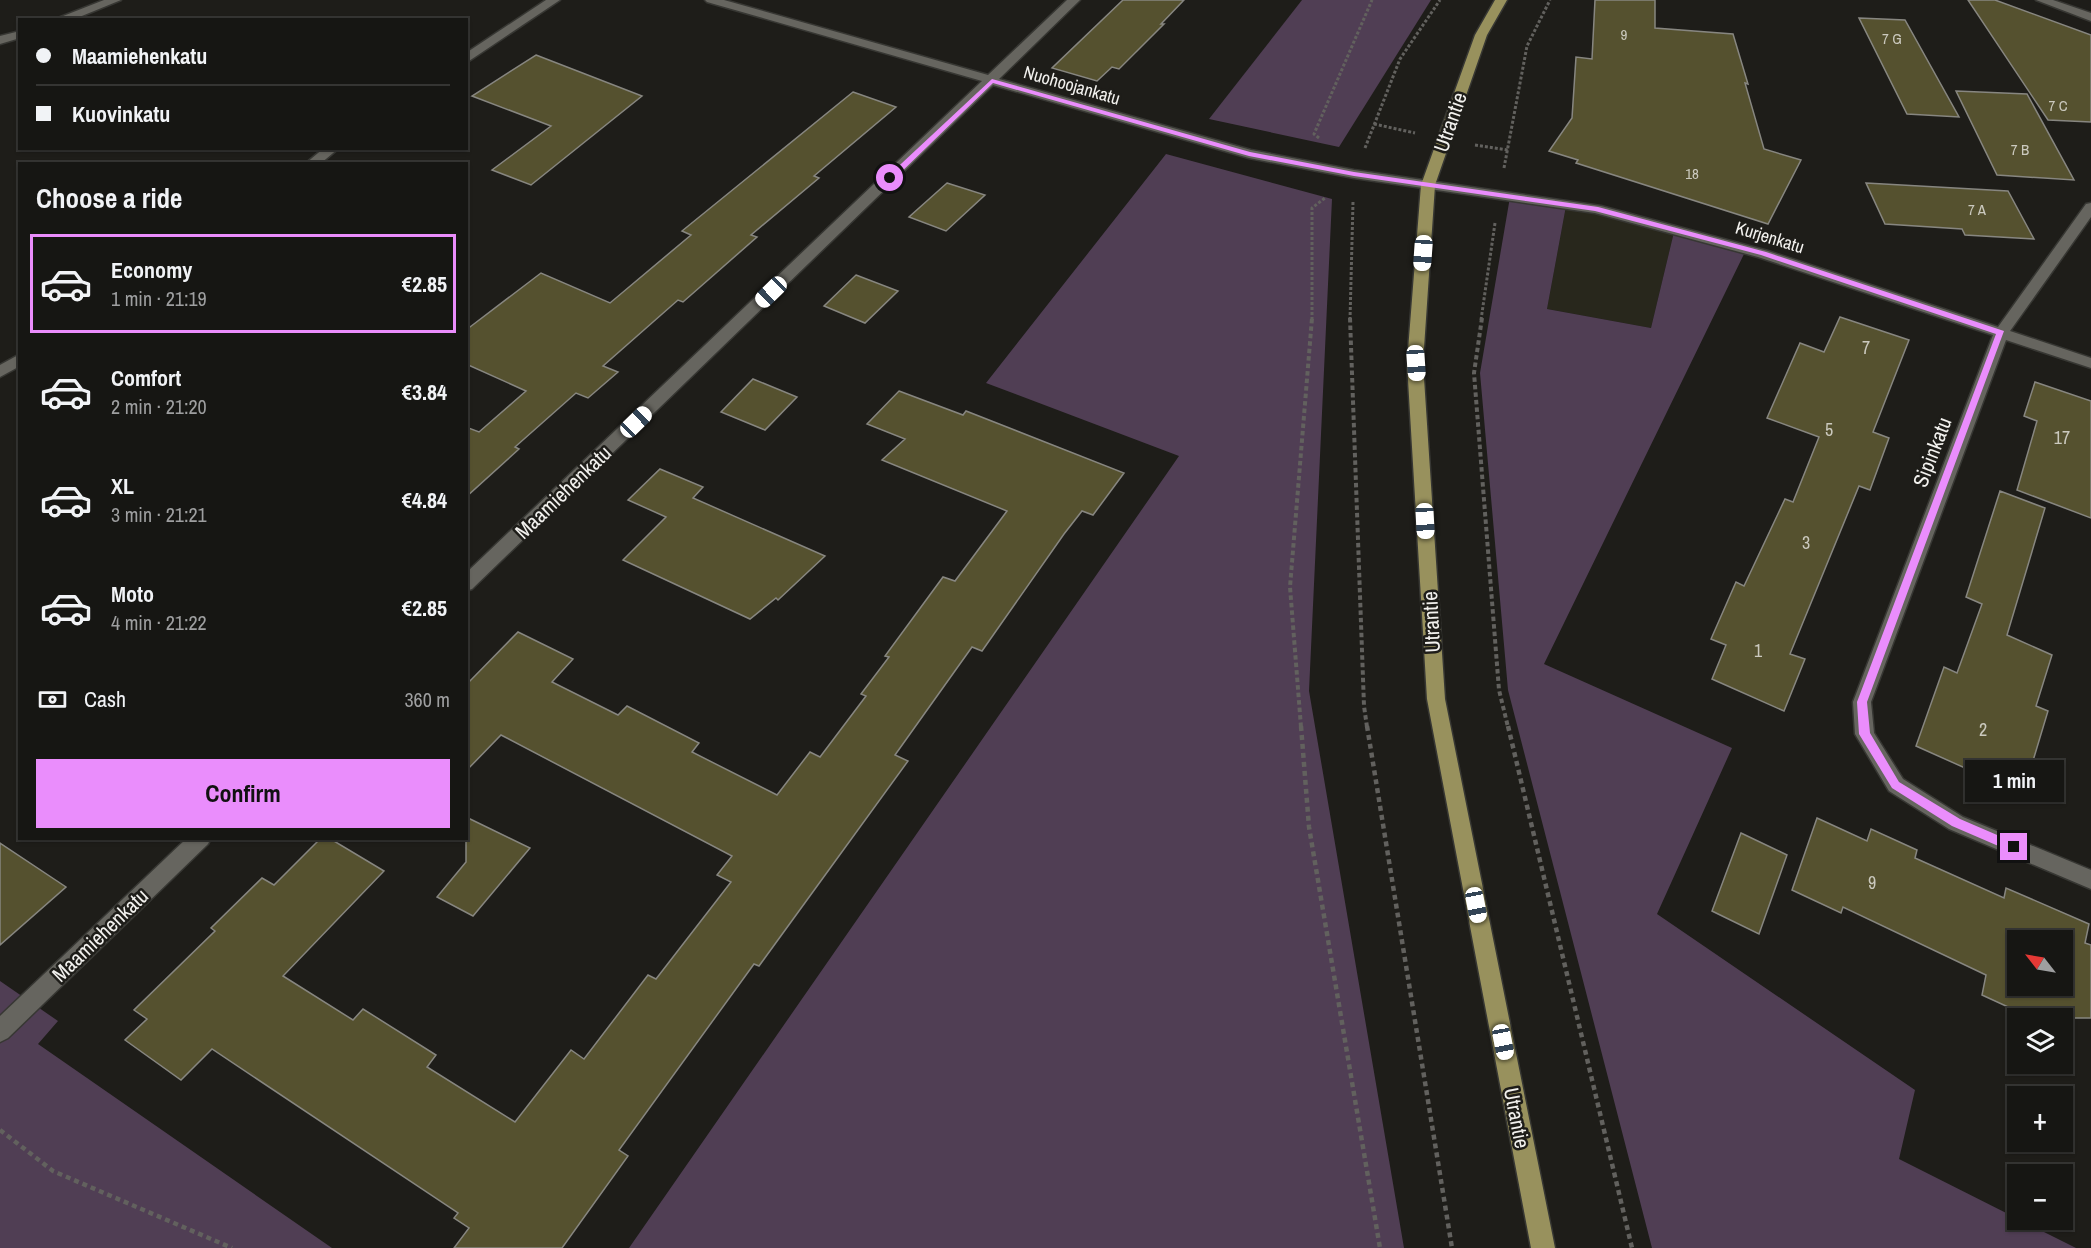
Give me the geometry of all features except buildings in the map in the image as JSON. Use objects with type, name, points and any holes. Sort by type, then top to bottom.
[{"type":"main road","name":"Utrantie","points":[[1501,0],[1481,35],[1428,185],[1416,363],[1436,699],[1543,1248]]},
{"type":"street","points":[[65,18],[115,0]]},
{"type":"street","points":[[468,58],[554,0]]},
{"type":"street","name":"Nuohoojankatu","points":[[711,0],[1249,154],[1428,185]]},
{"type":"street","name":"Maamiehenkatu","points":[[468,582],[1074,0]]},
{"type":"street","points":[[2042,0],[2091,17]]},
{"type":"street","points":[[0,40],[18,35]]},
{"type":"street","points":[[314,162],[330,150]]},
{"type":"street","name":"Kurjenkatu","points":[[1428,185],[1499,193],[1596,209],[1763,254],[2091,363]]},
{"type":"street","name":"Sipinkatu","points":[[2091,207],[2001,333],[1862,702],[1864,734],[1896,785],[1956,823],[2091,880]]},
{"type":"street","points":[[0,372],[18,360]]},
{"type":"street","name":"Maamiehenkatu","points":[[0,1031],[199,840]]},
{"type":"path","points":[[1354,174],[1314,134],[1372,0]]},
{"type":"path","points":[[1440,0],[1400,59],[1354,174],[1349,344],[1364,706],[1452,1248]]},
{"type":"path","points":[[1550,0],[1527,46],[1499,193],[1474,373],[1499,690],[1632,1248]]},
{"type":"path","points":[[1354,174],[1312,208],[1312,330],[1290,587],[1309,827],[1380,1248]]},
{"type":"path","points":[[0,1130],[52,1171],[232,1248]]},
{"type":"shaded area","points":[[1302,0],[1431,0],[1339,147],[1209,119]]},
{"type":"shaded area","points":[[1166,154],[1332,199],[1309,691],[1404,1248],[629,1248],[1179,456],[986,383]]},
{"type":"shaded area","points":[[1510,197],[1566,206],[1547,309],[1651,328],[1674,232],[1745,252],[1544,664],[1732,748],[1657,914],[1915,1090],[1899,1159],[2007,1213],[2007,1230],[2040,1230],[2076,1248],[1652,1248],[1508,690],[1480,373]]},
{"type":"shaded area","points":[[1566,206],[1597,211],[1674,232],[1651,328],[1547,309]]},
{"type":"shaded area","points":[[0,981],[58,1021],[38,1044],[332,1248],[0,1248]]},
{"type":"route","points":[[890,178],[992,81],[1249,154],[1354,174],[1499,193],[1596,209],[1763,254],[2001,333],[1862,702],[1864,734],[1896,785],[1956,823],[2014,847]]}]
